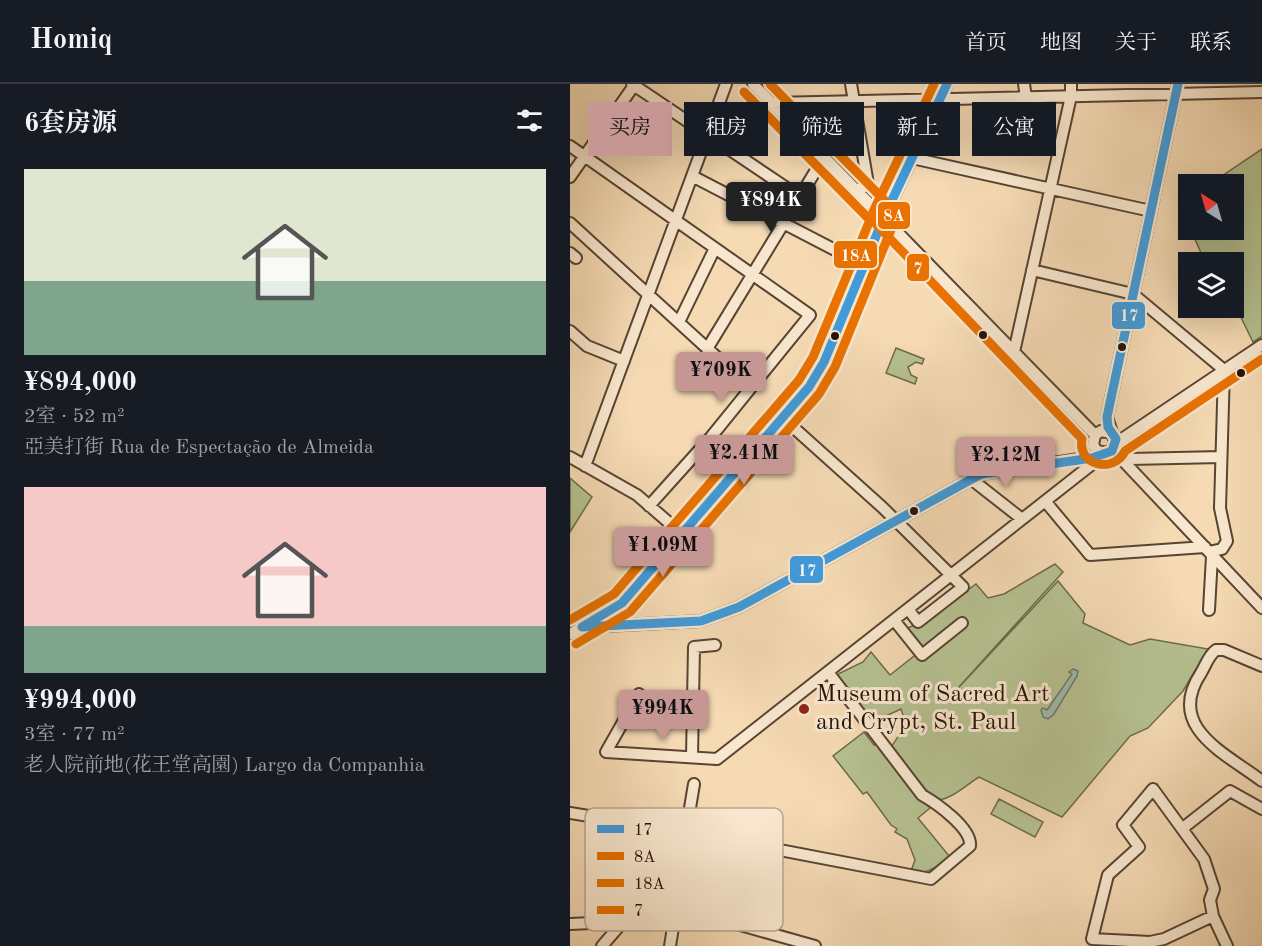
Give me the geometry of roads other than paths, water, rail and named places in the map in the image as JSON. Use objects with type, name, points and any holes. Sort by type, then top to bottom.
[{"type":"street","points":[[570,177],[634,84],[684,118]]},
{"type":"street","points":[[719,102],[726,84]]},
{"type":"street","points":[[753,84],[1095,435]]},
{"type":"street","points":[[850,84],[868,184],[861,189],[856,189]]},
{"type":"street","points":[[570,634],[621,603],[784,419],[817,375],[884,217],[947,84]]},
{"type":"street","points":[[1024,84],[1026,97]]},
{"type":"street","points":[[1014,352],[1071,96],[1071,84]]},
{"type":"street","points":[[772,103],[1071,96],[1177,89],[1262,92]]},
{"type":"street","points":[[1177,89],[1107,423],[1111,447],[1127,459],[1221,457]]},
{"type":"street","points":[[570,147],[810,315],[718,428],[649,506]]},
{"type":"street","points":[[585,466],[699,156]]},
{"type":"street","points":[[739,156],[800,197]]},
{"type":"street","points":[[707,349],[824,157]]},
{"type":"street","points":[[912,158],[1151,211]]},
{"type":"street","points":[[692,176],[864,265]]},
{"type":"street","points":[[570,223],[733,372],[740,383]]},
{"type":"street","points":[[678,322],[715,248]]},
{"type":"street","points":[[1032,270],[1133,294],[1224,370]]},
{"type":"street","points":[[570,332],[587,346],[624,361]]},
{"type":"street","points":[[582,627],[711,619],[739,607],[971,479],[984,474],[1092,458],[1262,345]]},
{"type":"street","points":[[1045,501],[1090,555],[1209,552],[1221,549],[1227,536],[1220,507],[1224,370]]},
{"type":"street","points":[[1080,419],[1088,423],[1096,423],[1108,412]]},
{"type":"street","points":[[784,419],[882,507],[894,522],[952,574],[963,587],[918,622],[908,609]]},
{"type":"street","points":[[1095,435],[1104,430],[1111,447],[1262,608]]},
{"type":"street","points":[[1095,435],[1093,447],[1111,447]]},
{"type":"street","points":[[639,694],[606,752],[717,759],[1111,447]]},
{"type":"street","points":[[570,457],[625,487],[682,534]]},
{"type":"street","points":[[971,479],[1022,519]]},
{"type":"street","points":[[1209,552],[1209,610]]},
{"type":"street","points":[[621,603],[622,618],[627,625]]},
{"type":"street","points":[[894,620],[922,655],[962,623]]},
{"type":"street","points":[[692,757],[694,646],[715,645]]},
{"type":"street","points":[[1262,666],[1224,650],[1216,650],[1209,656],[1190,692],[1191,717],[1198,732],[1262,781]]},
{"type":"street","points":[[783,851],[931,879],[965,850],[970,842],[944,808],[922,795],[828,672]]},
{"type":"street","points":[[690,808],[694,784]]},
{"type":"street","points":[[1213,916],[1164,939],[1150,942],[1092,939],[1108,875],[1139,847],[1124,825],[1153,789],[1200,852],[1213,885],[1210,900],[1213,916],[1226,943],[1213,946]]},
{"type":"street","points":[[1183,828],[1230,790],[1262,809]]},
{"type":"street","points":[[570,813],[585,815]]},
{"type":"street","points":[[570,924],[585,923]]},
{"type":"street","points":[[602,946],[614,931]]},
{"type":"street","points":[[670,946],[672,931]]},
{"type":"street","points":[[766,931],[815,946]]},
{"type":"place","name":"Museum of Sacred Art and Crypt, St. Paul","points":[[804,709]]}]
